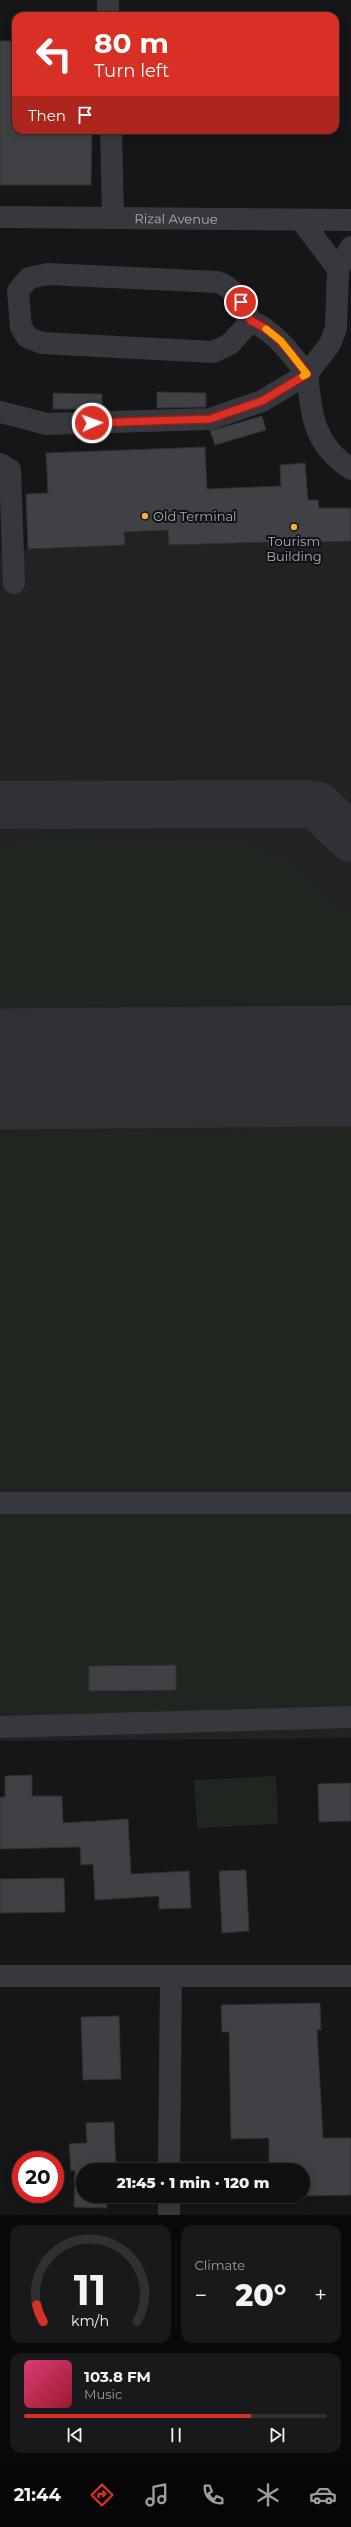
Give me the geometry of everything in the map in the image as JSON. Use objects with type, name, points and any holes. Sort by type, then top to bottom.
[{"type":"street","points":[[108,0],[108,12]]},
{"type":"street","points":[[111,134],[113,217]]},
{"type":"street","name":"Rizal Avenue","points":[[0,217],[351,220]]},
{"type":"street","points":[[301,220],[338,269]]},
{"type":"street","points":[[0,412],[47,424],[210,419],[262,401],[307,374],[327,348],[336,328],[338,269],[351,247]]},
{"type":"street","points":[[251,321],[230,344],[213,352],[42,343],[27,337],[21,327],[18,291],[29,278],[48,274],[217,282],[228,285],[236,293],[251,321],[262,326],[281,341],[307,374],[316,430],[334,456],[351,469]]},
{"type":"street","points":[[5,467],[14,583]]},
{"type":"street","points":[[0,1503],[351,1503]]},
{"type":"street","points":[[0,1727],[351,1717]]},
{"type":"street","points":[[0,1976],[351,1976]]},
{"type":"street","points":[[169,2163],[171,1977]]},
{"type":"street","points":[[169,2203],[169,2215]]},
{"type":"shaded area","points":[[262,487],[263,502],[318,500],[319,509],[351,508],[351,1738],[0,1741],[0,550],[28,549],[26,494]]},
{"type":"shaded area","points":[[33,839],[242,840],[291,861],[351,917],[351,1003],[0,1006],[0,847]]},
{"type":"shaded area","points":[[351,1130],[351,1711],[0,1723],[0,1134]]},
{"type":"shaded area","points":[[276,1776],[278,1824],[197,1828],[194,1780]]},
{"type":"building","points":[[0,41],[12,41],[12,134],[92,134],[91,185],[0,185]]},
{"type":"building","points":[[157,392],[206,393],[206,407],[157,408]]},
{"type":"building","points":[[53,393],[102,394],[102,409],[53,409]]},
{"type":"building","points":[[262,416],[266,430],[215,445],[210,431]]},
{"type":"building","points":[[205,447],[207,489],[281,486],[280,465],[305,463],[308,500],[318,500],[319,508],[351,508],[351,541],[320,542],[320,545],[269,547],[268,542],[169,545],[168,530],[124,532],[125,545],[28,549],[26,494],[48,493],[46,453]]},
{"type":"building","points":[[176,1665],[176,1690],[89,1691],[89,1666]]},
{"type":"building","points":[[32,1775],[32,1796],[62,1796],[63,1823],[128,1819],[131,1874],[189,1871],[191,1908],[159,1909],[159,1896],[95,1900],[93,1864],[81,1865],[80,1847],[0,1849],[0,1797],[5,1797],[5,1776]]},
{"type":"building","points":[[351,1783],[351,1821],[319,1822],[318,1784]]},
{"type":"building","points":[[246,1870],[249,1931],[222,1933],[219,1871]]},
{"type":"building","points":[[64,1878],[65,1912],[0,1913],[0,1879]]},
{"type":"building","points":[[320,2003],[321,2030],[317,2030],[323,2138],[351,2138],[351,2195],[310,2196],[310,2163],[269,2163],[269,2138],[231,2139],[229,2032],[222,2032],[221,2005]]},
{"type":"building","points":[[119,2016],[121,2079],[83,2080],[81,2017]]},
{"type":"building","points":[[114,2122],[116,2163],[76,2163],[76,2203],[107,2203],[107,2208],[74,2207],[75,2170],[71,2171],[69,2144],[87,2143],[86,2123]]},
{"type":"taxiway","points":[[0,805],[306,804],[318,806],[351,838]]},
{"type":"runway","points":[[0,1069],[351,1066]]},
{"type":"slow traffic","points":[[266,329],[281,341],[307,374],[303,376]]},
{"type":"place","name":"Old Terminal","points":[[145,516]]},
{"type":"place","name":"Tourism Building","points":[[294,527]]},
{"type":"route","points":[[92,423],[210,419],[262,401],[307,374],[281,341],[262,326],[251,321],[241,302]]}]
